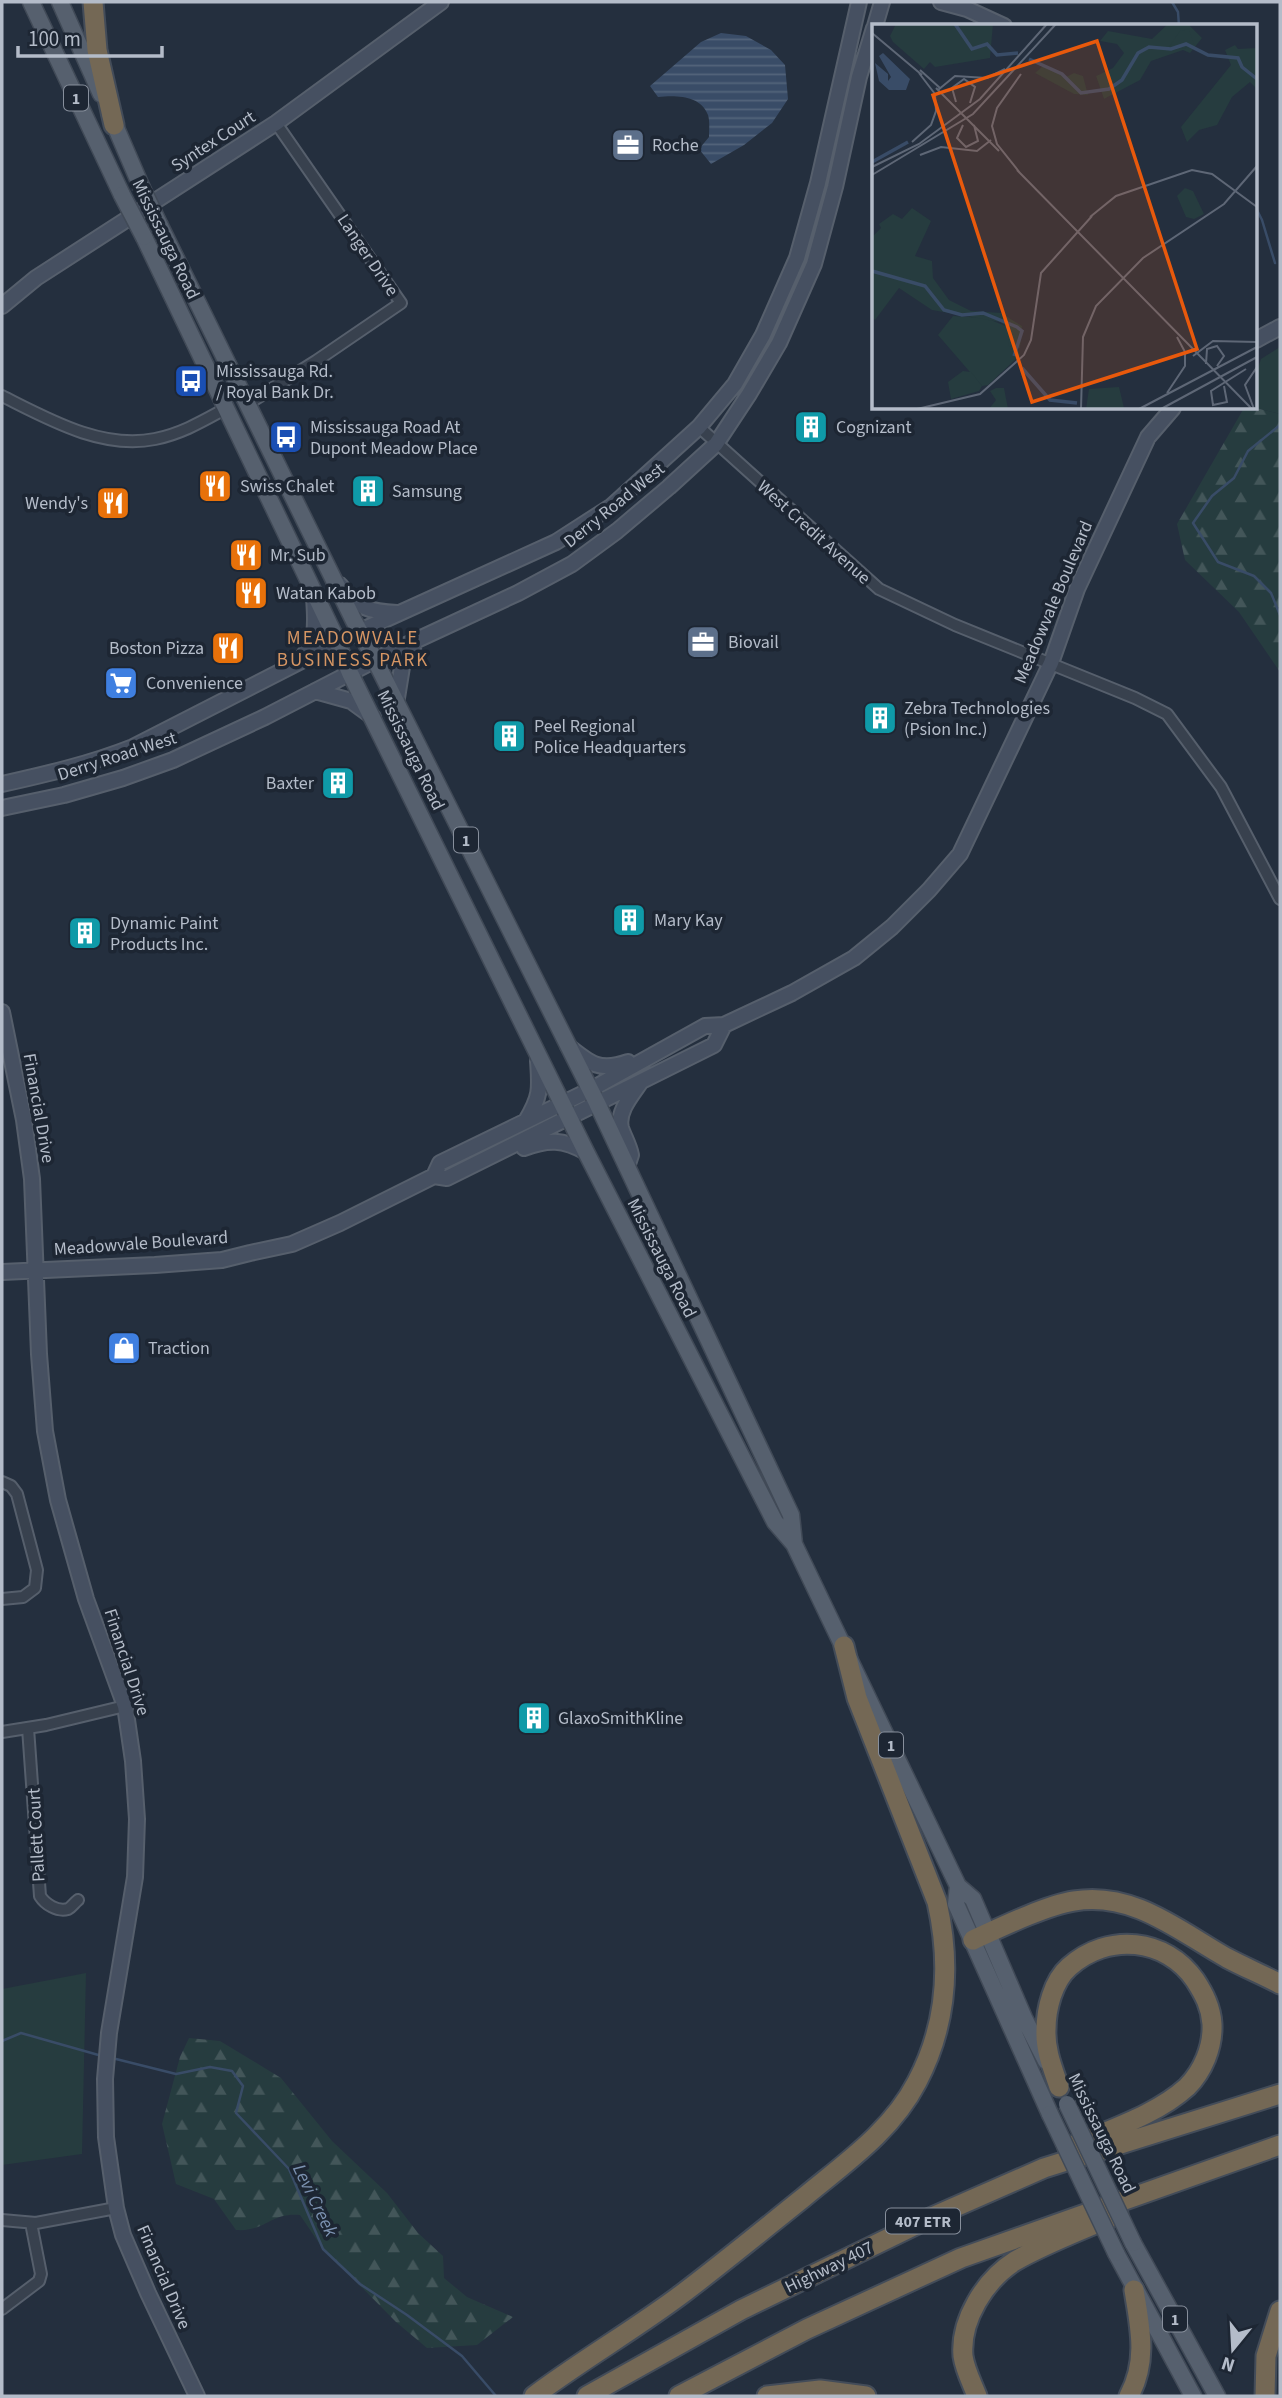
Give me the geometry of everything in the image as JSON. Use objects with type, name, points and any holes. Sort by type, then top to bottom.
[{"type":"highway","points":[[93,2],[97,51],[114,125]]},
{"type":"highway","points":[[534,2396],[681,2294],[858,2155],[897,2113],[917,2083],[934,2044],[946,1982],[943,1930],[937,1902],[857,1698],[844,1646]]},
{"type":"highway","points":[[981,1937],[1073,1900],[1101,1899],[1122,1902],[1176,1926],[1228,1958],[1280,1984]]},
{"type":"highway","points":[[1044,2168],[1065,2149],[1158,2108],[1196,2076],[1211,2043],[1211,2013],[1203,1993],[1187,1969],[1168,1953],[1146,1946],[1123,1944],[1092,1951],[1068,1967],[1050,1999],[1046,2030],[1048,2052],[1063,2095]]},
{"type":"highway","name":"Highway 407","points":[[587,2396],[741,2310],[930,2218],[1044,2168],[1280,2094]]},
{"type":"highway","name":"407 ETR","points":[[679,2396],[807,2329],[961,2258],[1280,2145]]},
{"type":"highway","points":[[977,2396],[967,2374],[963,2355],[965,2331],[981,2295],[1014,2262],[1126,2210],[1161,2186]]},
{"type":"highway","points":[[1129,2396],[1136,2383],[1142,2359],[1142,2337],[1134,2290]]},
{"type":"highway","points":[[1265,2396],[1266,2356],[1280,2311]]},
{"type":"highway","points":[[767,2396],[820,2390],[866,2396]]},
{"type":"main road","name":"Mississauga Road","points":[[31,2],[350,673],[586,1152],[775,1522],[794,1544],[958,1886],[973,1899],[981,1937],[1050,2114],[1134,2290],[1193,2396]]},
{"type":"main road","name":"Mississauga Road","points":[[60,2],[141,186],[246,405],[594,1097],[791,1515],[794,1544]]},
{"type":"main road","name":"Syntex Court","points":[[2,306],[36,278],[276,123],[441,2]]},
{"type":"main road","name":"Derry Road West","points":[[2,784],[59,772],[133,747],[359,631],[556,542],[612,506],[699,427],[741,374],[763,335],[797,258],[818,183],[859,2]]},
{"type":"main road","name":"Derry Road West","points":[[876,24],[882,2]]},
{"type":"main road","points":[[941,2],[967,9],[1000,24]]},
{"type":"main road","name":"Derry Road West","points":[[2,808],[76,792],[173,760],[265,717],[417,639],[517,593],[572,564],[617,531],[716,444],[779,343],[814,264],[835,187],[859,77],[872,36]]},
{"type":"main road","points":[[1258,339],[1280,327]]},
{"type":"main road","name":"Meadowvale Boulevard","points":[[594,1097],[643,1061],[705,1026],[724,1025],[792,993],[854,958],[892,927],[960,854],[1051,663],[1077,589],[1148,437],[1171,410]]},
{"type":"main road","points":[[329,569],[346,593],[362,608],[402,613]]},
{"type":"main road","points":[[301,660],[311,646],[316,632],[314,594]]},
{"type":"main road","points":[[396,704],[402,667],[417,639]]},
{"type":"main road","points":[[315,691],[351,701],[374,719]]},
{"type":"main road","name":"Financial Drive","points":[[2,1012],[24,1120],[32,1179],[44,1419],[58,1500],[86,1599],[125,1706],[133,1761],[137,1844],[135,1877],[108,2033],[104,2080],[106,2137],[116,2208],[123,2235],[197,2396]]},
{"type":"main road","name":"Meadowvale Boulevard","points":[[434,1176],[440,1163],[525,1122],[640,1082],[715,1045],[724,1025]]},
{"type":"main road","points":[[568,1046],[586,1061],[603,1067],[618,1066],[635,1060],[643,1061]]},
{"type":"main road","points":[[525,1122],[540,1094],[538,1055]]},
{"type":"main road","points":[[627,1167],[631,1155],[621,1129],[621,1117],[640,1082]]},
{"type":"main road","name":"Meadowvale Boulevard","points":[[2,1272],[222,1260],[292,1244],[434,1176],[447,1178],[505,1149],[566,1109]]},
{"type":"main road","points":[[505,1149],[518,1150],[540,1142],[557,1140],[569,1142],[586,1152]]},
{"type":"main road","name":"Mississauga Road","points":[[981,1937],[1063,2095],[1133,2243],[1217,2396]]},
{"type":"street","name":"Langer Drive","points":[[246,405],[401,303],[276,123]]},
{"type":"street","points":[[2,396],[57,424],[95,436],[120,440],[152,440],[167,436],[225,409]]},
{"type":"street","name":"West Credit Avenue","points":[[699,427],[854,566],[870,584],[897,600],[1135,698],[1167,714],[1221,787],[1280,899]]},
{"type":"street","points":[[2,1482],[11,1486],[17,1494],[37,1570],[35,1588],[23,1597],[2,1599]]},
{"type":"street","points":[[2,1732],[125,1706]]},
{"type":"street","name":"Pallett Court","points":[[28,1728],[40,1896],[46,1905],[58,1909],[68,1909],[78,1900]]},
{"type":"street","points":[[2,2220],[31,2223],[116,2208]]},
{"type":"street","points":[[2,2309],[38,2284],[41,2274],[31,2223]]},
{"type":"green space","points":[[1280,347],[1280,414],[1258,408],[1258,368],[1261,359]]},
{"type":"green space","points":[[1258,408],[1280,414],[1280,672],[1239,612],[1185,560],[1177,524],[1243,410]]},
{"type":"green space","points":[[86,1973],[82,2154],[2,2165],[2,1989]]},
{"type":"green space","points":[[189,2038],[220,2041],[281,2078],[332,2141],[387,2193],[418,2233],[443,2256],[444,2278],[467,2297],[513,2317],[477,2345],[427,2348],[396,2322],[321,2246],[300,2215],[282,2216],[254,2228],[236,2230],[214,2199],[176,2184],[162,2124],[180,2057]]},
{"type":"water","points":[[721,33],[746,36],[771,50],[785,65],[788,99],[772,123],[744,145],[711,164],[699,149],[709,137],[709,117],[705,108],[687,98],[658,97],[650,86],[701,42]]},
{"type":"waterway","points":[[1172,2],[1178,12],[1179,24]]},
{"type":"waterway","points":[[1258,212],[1275,263]]},
{"type":"waterway","points":[[1280,425],[1248,451],[1234,478],[1212,496],[1193,523],[1218,562],[1254,576],[1271,593],[1280,615]]},
{"type":"waterway","name":"Levi Creek","points":[[2,2041],[21,2033],[102,2056]]},
{"type":"waterway","name":"Levi Creek","points":[[112,2058],[176,2074],[210,2067],[232,2071],[243,2086],[236,2113],[289,2169],[323,2249],[360,2284],[462,2356],[496,2396]]},
{"type":"place","name":"Roche","points":[[628,145]]},
{"type":"place","name":"Mississauga Rd. / Royal Bank Dr.","points":[[191,381]]},
{"type":"place","name":"Cognizant","points":[[811,427]]},
{"type":"place","name":"Mississauga Road At Dupont Meadow Place","points":[[286,437]]},
{"type":"place","name":"Swiss Chalet","points":[[215,486]]},
{"type":"place","name":"Samsung","points":[[368,491]]},
{"type":"place","name":"Wendy's","points":[[113,503]]},
{"type":"place","name":"Mr. Sub","points":[[246,555]]},
{"type":"place","name":"Watan Kabob","points":[[251,593]]},
{"type":"place","name":"Biovail","points":[[703,642]]},
{"type":"place","name":"Boston Pizza","points":[[228,648]]},
{"type":"place","name":"Convenience","points":[[121,683]]},
{"type":"place","name":"Zebra Technologies (Psion Inc.)","points":[[880,718]]},
{"type":"place","name":"Peel Regional Police Headquarters","points":[[509,736]]},
{"type":"place","name":"Baxter","points":[[338,783]]},
{"type":"place","name":"Mary Kay","points":[[629,920]]},
{"type":"place","name":"Dynamic Paint Products Inc.","points":[[85,933]]},
{"type":"place","name":"Traction","points":[[124,1348]]},
{"type":"place","name":"GlaxoSmithKline","points":[[534,1718]]},
{"type":"district","name":"MEADOWVALE BUSINESS PARK","points":[[353,648]]}]
